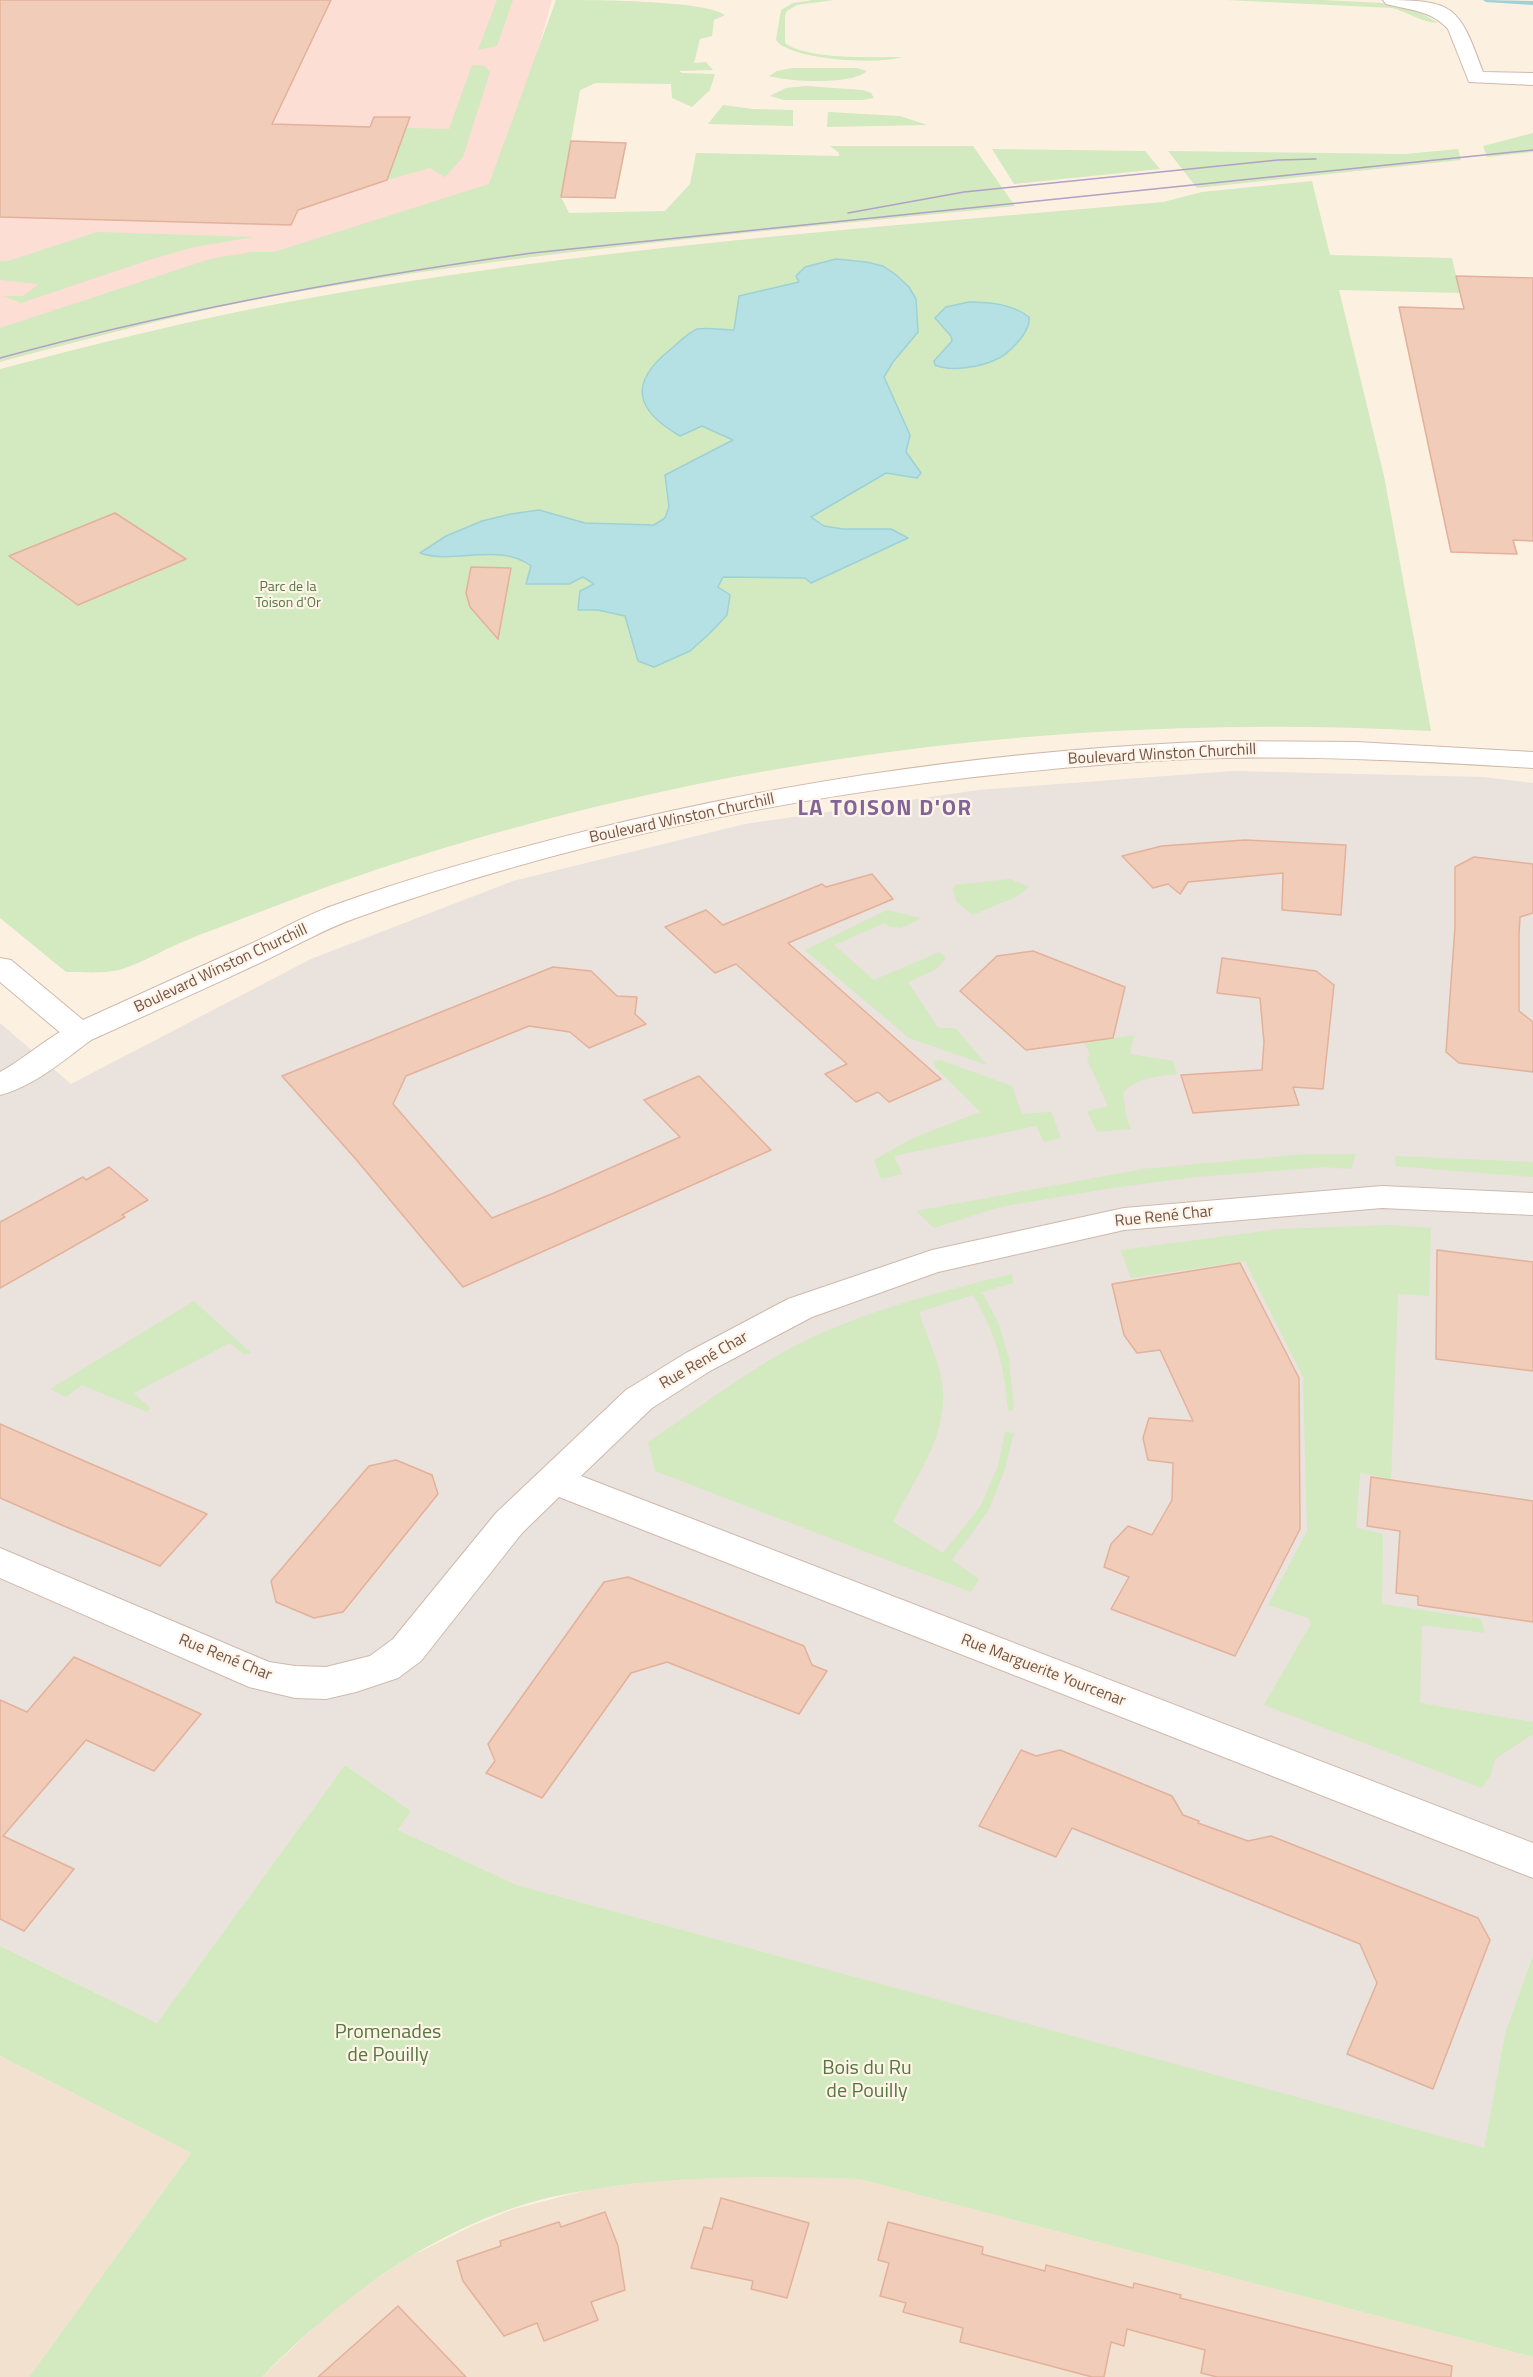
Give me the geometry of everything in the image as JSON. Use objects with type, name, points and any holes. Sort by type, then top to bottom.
[{"type":"street","points":[[1392,0],[1424,6],[1446,15],[1457,27],[1476,78],[1533,79]]},
{"type":"street","points":[[1472,69],[1533,70]]},
{"type":"street","name":"Boulevard Winston Churchill","points":[[0,1061],[80,1033],[343,912],[515,858],[707,810],[902,776],[1038,762],[1181,751],[1293,750],[1533,760]]},
{"type":"street","points":[[0,967],[80,1033]]},
{"type":"street","name":"Boulevard Winston Churchill","points":[[0,1085],[32,1068],[80,1033]]},
{"type":"street","name":"Rue René Char","points":[[0,1562],[263,1676],[295,1682],[326,1683],[356,1677],[384,1667],[406,1650],[509,1523],[639,1400],[698,1362],[800,1308],[933,1262],[1124,1219],[1382,1197],[1533,1204]]},
{"type":"street","name":"Rue Marguerite Yourcenar","points":[[553,1480],[1533,1861]]},
{"type":"shaded area","points":[[0,0],[552,0],[499,193],[0,337]]},
{"type":"shaded area","points":[[1233,771],[1483,777],[1533,783],[1533,1955],[1505,2033],[1484,2149],[517,1885],[398,1830],[411,1811],[345,1765],[157,2023],[0,1946],[0,1023],[71,1084],[311,959],[513,881],[745,824],[978,790]]},
{"type":"shaded area","points":[[0,2056],[191,2153],[29,2377],[0,2377]]},
{"type":"shaded area","points":[[761,2175],[859,2179],[1533,2357],[1533,2377],[262,2377],[327,2315],[364,2287],[411,2256],[472,2226],[514,2209],[591,2189],[682,2178]]},
{"type":"green space","points":[[497,0],[513,0],[497,46],[478,50]]},
{"type":"green space","points":[[556,0],[695,6],[725,15],[714,20],[712,36],[700,39],[694,63],[706,62],[713,70],[679,71],[715,74],[710,90],[692,107],[672,98],[671,84],[596,83],[580,90],[561,197],[569,213],[665,211],[690,184],[696,153],[839,156],[839,153],[830,146],[973,146],[1015,206],[649,243],[377,279],[214,308],[0,362],[0,328],[210,259],[251,252],[274,252],[489,184]]},
{"type":"green space","points":[[834,0],[797,5],[787,11],[785,43],[808,52],[824,55],[902,57],[874,61],[835,59],[784,47],[776,40],[781,10],[793,3]]},
{"type":"green space","points":[[1226,0],[1323,0],[1383,3],[1414,9],[1438,23],[1392,8]]},
{"type":"green space","points":[[472,65],[485,66],[490,72],[463,157],[445,177],[430,168],[387,180],[406,128],[449,129]]},
{"type":"green space","points":[[792,68],[857,68],[867,71],[848,79],[820,81],[790,80],[769,76],[777,71]]},
{"type":"green space","points":[[806,86],[863,90],[871,93],[874,98],[784,100],[770,96],[786,88]]},
{"type":"green space","points":[[723,105],[753,109],[793,110],[793,126],[708,124]]},
{"type":"green space","points":[[828,112],[900,116],[927,125],[827,127]]},
{"type":"green space","points":[[1533,133],[1533,152],[1487,157],[1483,146]]},
{"type":"green space","points":[[992,149],[1145,151],[1160,169],[1014,184]]},
{"type":"green space","points":[[1458,149],[1461,160],[1197,188],[1168,151],[1405,154]]},
{"type":"green space","name":"Parc de la Toison d'Or","points":[[1312,181],[1330,255],[1452,258],[1460,293],[1339,290],[1384,476],[1431,731],[1313,727],[1195,728],[1078,733],[960,743],[844,758],[728,778],[613,803],[499,832],[411,858],[294,899],[109,972],[66,972],[0,918],[0,369],[143,333],[252,309],[397,283],[506,267],[615,253],[834,231],[1163,202],[1202,192]]},
{"type":"green space","points":[[97,232],[254,237],[194,247],[21,303],[3,296],[23,296],[39,284],[0,280],[0,261],[8,261]]},
{"type":"green space","points":[[1010,879],[1029,887],[1016,897],[972,915],[956,901],[953,889],[955,885]]},
{"type":"green space","points":[[887,910],[921,918],[901,928],[889,927],[885,923],[834,945],[874,980],[939,952],[946,958],[935,970],[908,982],[938,1028],[955,1028],[987,1065],[909,1038],[805,950]]},
{"type":"green space","points":[[1134,1035],[1130,1054],[1173,1061],[1177,1074],[1148,1078],[1129,1087],[1123,1092],[1126,1116],[1131,1129],[1097,1132],[1087,1111],[1108,1106],[1087,1059],[1090,1054],[1084,1042]]},
{"type":"green space","points":[[940,1060],[1012,1086],[1022,1114],[1051,1112],[1061,1138],[1044,1142],[1036,1126],[894,1156],[902,1174],[881,1179],[874,1160],[913,1138],[980,1112],[935,1067],[934,1061]]},
{"type":"green space","points":[[1307,1154],[1356,1154],[1351,1169],[1325,1167],[1195,1177],[1112,1188],[1000,1207],[934,1228],[916,1211],[1143,1169]]},
{"type":"green space","points":[[1395,1156],[1533,1162],[1533,1177],[1396,1166]]},
{"type":"green space","points":[[1390,1225],[1431,1228],[1429,1296],[1398,1294],[1391,1479],[1360,1473],[1356,1528],[1383,1534],[1382,1604],[1481,1619],[1485,1633],[1422,1625],[1420,1703],[1533,1722],[1533,1734],[1495,1759],[1491,1774],[1482,1788],[1264,1705],[1311,1624],[1308,1618],[1268,1605],[1307,1531],[1303,1377],[1245,1261],[1131,1278],[1121,1250],[1279,1229]]},
{"type":"green space","points":[[1012,1274],[1013,1283],[982,1292],[999,1325],[1009,1359],[1014,1410],[1008,1411],[1004,1379],[994,1337],[973,1295],[919,1312],[939,1369],[943,1390],[942,1410],[931,1449],[893,1522],[943,1553],[980,1507],[998,1466],[1005,1432],[1014,1433],[1004,1472],[988,1511],[952,1560],[979,1579],[971,1592],[655,1471],[648,1442],[773,1358],[830,1330],[890,1307]]},
{"type":"green space","points":[[194,1301],[251,1353],[245,1355],[230,1343],[134,1393],[150,1408],[147,1412],[82,1385],[66,1397],[50,1389]]},
{"type":"green space","name":"Promenades de Pouilly","points":[[345,1765],[411,1811],[398,1830],[517,1885],[1484,2148],[1505,2033],[1533,1955],[1533,2357],[859,2179],[745,2177],[669,2180],[594,2189],[556,2196],[474,2223],[434,2243],[360,2291],[325,2318],[262,2377],[29,2377],[191,2153],[0,2056],[0,1946],[157,2023]]},
{"type":"water","points":[[836,259],[883,266],[909,287],[916,299],[918,332],[893,362],[884,377],[910,435],[906,452],[921,473],[917,478],[886,473],[811,517],[824,526],[843,529],[891,529],[908,538],[811,583],[805,578],[723,577],[718,587],[730,595],[727,615],[690,651],[654,667],[638,661],[625,616],[598,610],[578,610],[580,591],[594,584],[583,577],[569,584],[526,584],[531,566],[519,559],[491,555],[447,557],[420,553],[446,536],[482,521],[539,510],[585,523],[654,525],[665,518],[669,507],[665,475],[733,440],[702,426],[680,436],[665,426],[646,406],[642,396],[643,385],[648,373],[657,361],[694,330],[706,328],[734,330],[739,296],[799,282],[796,276],[805,267]]},
{"type":"water","points":[[969,302],[993,303],[1015,309],[1029,317],[1029,323],[1023,336],[1012,348],[989,363],[957,368],[935,365],[934,361],[952,341],[951,336],[935,318],[946,307]]},
{"type":"building","points":[[0,0],[331,0],[272,124],[370,127],[374,117],[410,117],[387,180],[298,210],[291,225],[0,217]]},
{"type":"building","points":[[571,141],[626,143],[615,198],[561,197]]},
{"type":"building","points":[[1456,276],[1533,278],[1533,541],[1513,540],[1517,554],[1451,552],[1399,307],[1464,309]]},
{"type":"building","points":[[115,513],[186,559],[78,605],[9,556]]},
{"type":"building","points":[[471,567],[511,568],[498,639],[470,607],[466,593]]},
{"type":"building","points":[[1245,840],[1346,845],[1341,915],[1282,910],[1283,873],[1188,882],[1180,894],[1168,884],[1153,888],[1122,856],[1162,846]]},
{"type":"building","points":[[1474,857],[1533,864],[1533,913],[1520,917],[1519,1011],[1533,1022],[1533,1072],[1459,1063],[1446,1052],[1455,927],[1455,867]]},
{"type":"building","points":[[872,874],[893,899],[788,943],[941,1079],[889,1102],[878,1092],[856,1102],[825,1074],[847,1064],[736,964],[715,973],[665,927],[706,910],[723,925],[822,884],[826,887]]},
{"type":"building","points":[[1033,951],[1125,987],[1113,1038],[1026,1050],[960,991],[997,956]]},
{"type":"building","points":[[1222,958],[1316,971],[1334,985],[1323,1089],[1293,1087],[1299,1105],[1193,1113],[1181,1075],[1262,1070],[1264,1042],[1260,998],[1217,993]]},
{"type":"building","points":[[553,967],[591,971],[617,996],[637,997],[635,1014],[646,1024],[589,1048],[570,1032],[529,1026],[406,1076],[393,1104],[492,1218],[680,1137],[644,1100],[699,1076],[771,1150],[463,1287],[354,1157],[282,1076]]},
{"type":"building","points":[[109,1167],[148,1200],[122,1215],[125,1217],[0,1288],[0,1222],[83,1177],[86,1180]]},
{"type":"building","points":[[1437,1250],[1533,1262],[1533,1371],[1436,1359]]},
{"type":"building","points":[[1240,1263],[1299,1378],[1300,1529],[1235,1656],[1111,1609],[1129,1577],[1104,1567],[1111,1544],[1128,1526],[1152,1535],[1172,1500],[1173,1463],[1148,1460],[1143,1438],[1149,1418],[1193,1421],[1160,1350],[1137,1353],[1124,1335],[1112,1284]]},
{"type":"building","points":[[0,1424],[207,1514],[160,1566],[64,1526],[0,1498]]},
{"type":"building","points":[[396,1460],[432,1475],[438,1494],[343,1612],[314,1618],[276,1602],[271,1581],[369,1466]]},
{"type":"building","points":[[1371,1477],[1533,1501],[1533,1622],[1418,1605],[1418,1596],[1396,1593],[1400,1531],[1367,1526]]},
{"type":"building","points":[[628,1577],[804,1646],[812,1665],[827,1671],[799,1714],[667,1662],[631,1673],[542,1798],[486,1773],[495,1761],[488,1744],[604,1582]]},
{"type":"building","points":[[74,1657],[201,1714],[154,1771],[86,1740],[3,1836],[74,1869],[24,1931],[0,1919],[0,1700],[27,1712]]},
{"type":"building","points":[[1021,1750],[1036,1756],[1060,1750],[1172,1796],[1183,1815],[1199,1821],[1198,1823],[1248,1841],[1271,1836],[1478,1918],[1490,1940],[1433,2089],[1347,2054],[1377,1983],[1360,1944],[1072,1828],[1056,1857],[979,1826]]},
{"type":"building","points":[[721,2198],[809,2223],[787,2298],[751,2289],[753,2281],[691,2268],[704,2227],[712,2229]]},
{"type":"building","points":[[605,2212],[618,2246],[625,2290],[591,2302],[598,2320],[544,2341],[537,2323],[504,2336],[463,2281],[457,2261],[501,2246],[500,2241],[559,2222],[561,2227]]},
{"type":"building","points":[[888,2222],[983,2247],[982,2254],[1045,2271],[1046,2265],[1133,2288],[1134,2283],[1181,2295],[1180,2298],[1452,2366],[1451,2377],[1217,2377],[1201,2373],[1205,2350],[1127,2329],[1124,2346],[1111,2342],[1104,2377],[1092,2377],[960,2342],[963,2328],[903,2312],[906,2303],[880,2296],[889,2263],[878,2260]]},
{"type":"building","points":[[398,2306],[466,2377],[318,2377]]},
{"type":"waterway","points":[[1486,0],[1533,3]]},
{"type":"tram line","points":[[0,358],[198,310],[398,273],[532,253],[1533,150]]},
{"type":"tram line","points":[[848,213],[964,192],[1278,160],[1316,159]]},
{"type":"district","name":"LA TOISON D'OR","points":[[885,810]]},
{"type":"park label","name":"Bois du Ru de Pouilly","points":[[867,2080]]}]
